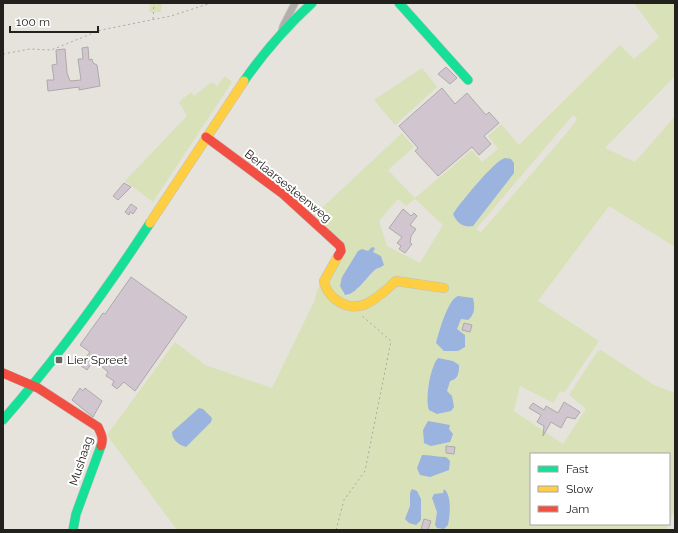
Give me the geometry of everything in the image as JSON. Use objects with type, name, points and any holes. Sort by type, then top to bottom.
[{"type":"street","points":[[282,30],[295,3]]},
{"type":"street","points":[[3,420],[34,386],[83,322],[254,66],[282,30],[312,3]]},
{"type":"street","points":[[399,3],[468,80]]},
{"type":"street","name":"Berlaarsesteenweg","points":[[206,137],[282,194],[340,246],[341,251],[325,276],[324,285],[335,299],[354,308]]},
{"type":"street","points":[[354,308],[365,306],[396,281],[444,288]]},
{"type":"street","name":"Mushaag","points":[[3,373],[34,386],[98,427],[102,435],[103,441],[76,514],[73,530]]},
{"type":"path","points":[[153,20],[154,3]]},
{"type":"path","points":[[3,54],[30,49],[51,50],[101,30],[171,16],[211,3]]},
{"type":"path","points":[[336,530],[344,500],[365,471],[391,341],[354,308]]},
{"type":"green space","points":[[150,3],[162,3],[161,12],[149,12]]},
{"type":"green space","points":[[634,3],[675,3],[675,76],[605,148],[635,162],[675,116],[675,247],[609,206],[538,301],[599,341],[564,393],[560,391],[553,403],[520,386],[514,411],[563,444],[586,409],[569,395],[597,352],[601,350],[654,385],[675,393],[675,508],[670,521],[670,453],[530,453],[530,525],[668,525],[666,530],[177,530],[107,435],[175,342],[205,365],[272,388],[314,302],[320,281],[338,247],[309,220],[402,133],[414,147],[388,170],[415,198],[472,150],[482,162],[498,149],[488,136],[501,124],[519,145],[620,45],[634,59],[659,37]],"holes":[[[573,115],[577,119],[566,134],[481,232],[476,229]],[[398,199],[406,206],[415,199],[443,225],[420,263],[387,246],[379,221]],[[362,249],[381,256],[384,265],[376,269],[358,288],[347,296],[343,293],[342,277],[358,251]]]},
{"type":"green space","points":[[422,68],[437,87],[395,125],[374,100]]},
{"type":"green space","points":[[225,76],[232,82],[153,202],[125,181],[187,116],[179,102],[191,92],[194,96],[212,82],[217,86]]},
{"type":"water","points":[[505,158],[511,159],[514,163],[514,173],[473,226],[461,224],[456,220],[453,214],[457,208],[487,173]]},
{"type":"water","points":[[372,247],[375,248],[373,252],[381,256],[384,265],[376,269],[353,292],[345,295],[340,286],[342,277],[358,251],[362,249],[368,251]]},
{"type":"water","points":[[458,296],[473,298],[474,301],[472,316],[468,320],[461,319],[457,329],[465,335],[465,347],[458,351],[444,351],[436,343],[447,309],[454,298]]},
{"type":"water","points":[[438,358],[453,361],[459,365],[459,371],[458,376],[450,381],[447,391],[452,396],[454,407],[451,411],[437,414],[429,410],[428,391],[433,368]]},
{"type":"water","points":[[199,408],[203,409],[212,418],[211,422],[186,447],[183,446],[175,440],[172,432]]},
{"type":"water","points":[[428,421],[450,425],[449,429],[453,434],[450,442],[431,446],[424,443],[423,430]]},
{"type":"water","points":[[422,455],[446,457],[450,461],[449,470],[430,477],[420,475],[417,468]]},
{"type":"water","points":[[412,489],[417,491],[421,499],[421,520],[416,525],[409,523],[405,519],[410,506],[410,493]]},
{"type":"water","points":[[444,489],[447,492],[450,506],[448,525],[444,529],[437,528],[435,525],[437,512],[432,498],[434,494],[443,493]]},
{"type":"building","points":[[88,47],[89,60],[92,59],[93,63],[97,65],[100,86],[79,90],[79,87],[48,91],[47,80],[54,80],[52,65],[57,64],[56,50],[65,49],[67,73],[70,81],[81,80],[78,59],[83,59],[82,48]]},
{"type":"building","points":[[446,67],[457,78],[450,84],[438,74]]},
{"type":"building","points":[[442,88],[455,104],[467,93],[486,115],[489,112],[499,123],[484,136],[491,144],[479,155],[472,147],[438,176],[415,151],[418,148],[399,126]]},
{"type":"building","points":[[124,183],[131,187],[118,200],[113,196]]},
{"type":"building","points":[[131,204],[137,208],[133,214],[130,212],[129,215],[125,212]]},
{"type":"building","points":[[403,209],[411,216],[414,213],[417,216],[410,225],[416,229],[411,236],[410,243],[412,244],[405,253],[399,249],[401,246],[397,243],[402,237],[389,228]]},
{"type":"building","points":[[131,277],[187,317],[135,391],[124,382],[117,389],[112,385],[114,381],[106,376],[108,372],[101,366],[104,362],[96,357],[87,370],[80,365],[90,352],[80,345],[103,313],[105,314]]},
{"type":"building","points":[[464,323],[472,325],[470,332],[462,330]]},
{"type":"building","points":[[80,388],[83,391],[85,388],[102,401],[93,417],[72,400]]},
{"type":"building","points":[[564,402],[580,412],[575,419],[567,417],[561,428],[551,422],[543,436],[544,426],[537,422],[541,415],[529,408],[533,403],[544,410],[546,406],[558,413]]},
{"type":"building","points":[[446,446],[455,447],[454,454],[446,453]]},
{"type":"building","points":[[424,519],[431,521],[428,530],[421,529]]},
{"type":"traffic: fast","points":[[244,81],[276,40],[312,3]]},
{"type":"traffic: fast","points":[[399,3],[468,80]]},
{"type":"traffic: fast","points":[[3,420],[23,397],[80,324],[150,223]]},
{"type":"traffic: fast","points":[[73,530],[76,514],[101,446]]},
{"type":"traffic: slow","points":[[150,223],[244,81]]},
{"type":"traffic: slow","points":[[338,256],[324,281],[329,293],[335,299],[344,304],[360,306],[368,303],[396,281],[444,288]]},
{"type":"traffic: jam","points":[[206,137],[283,194],[340,246],[341,251],[338,256]]},
{"type":"traffic: jam","points":[[3,373],[38,388],[98,427],[102,438],[101,446]]},
{"type":"place","name":"Lier Spreet","points":[[59,360]]}]
